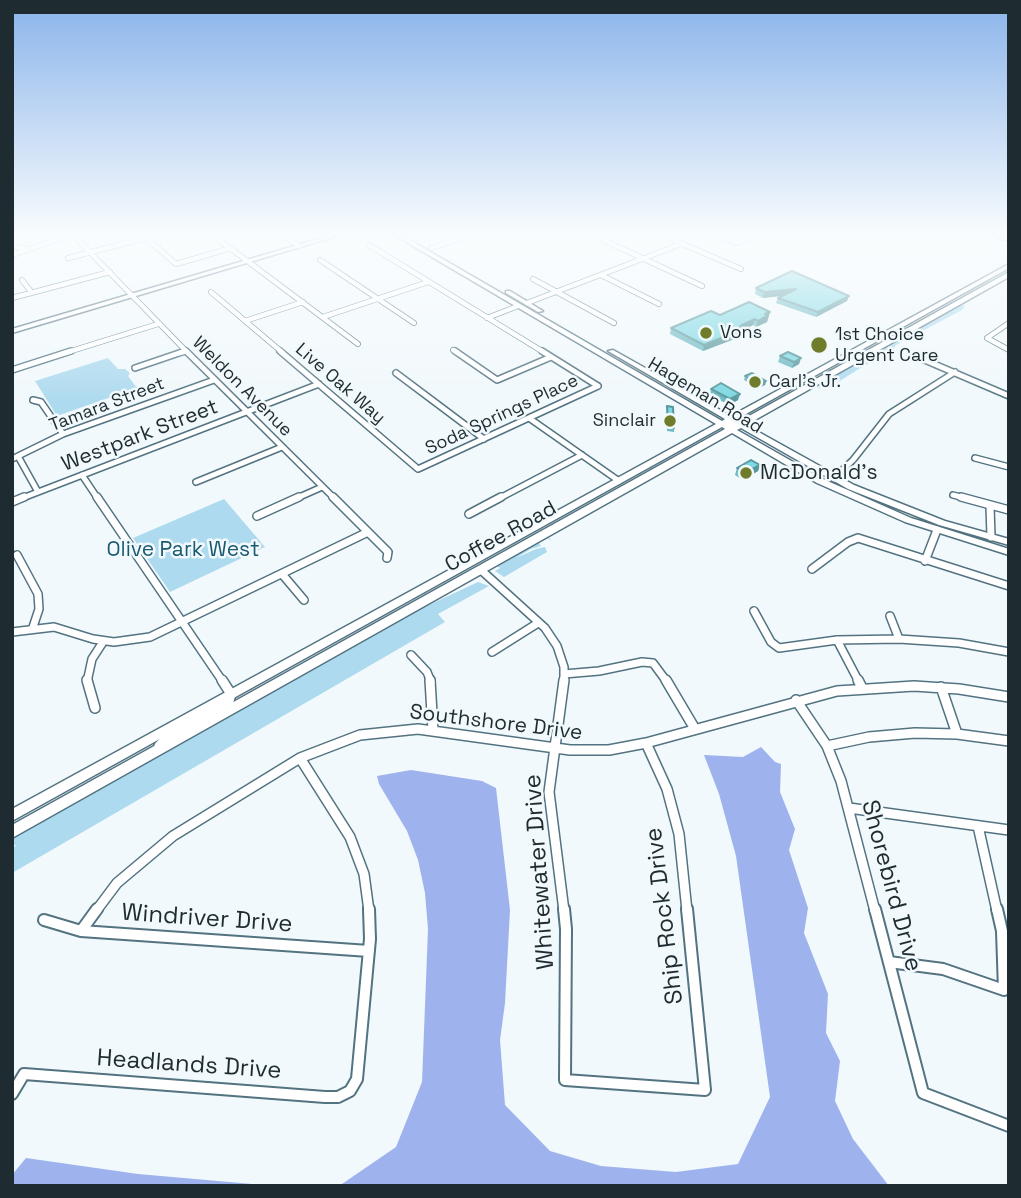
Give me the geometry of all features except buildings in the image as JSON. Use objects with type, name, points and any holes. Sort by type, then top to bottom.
[{"type":"main road","points":[[12,331],[144,292]]},
{"type":"main road","name":"Hageman Road","points":[[496,292],[610,358],[725,421],[742,425],[834,478],[899,507],[1009,542]]},
{"type":"main road","points":[[497,292],[520,303],[527,303]]},
{"type":"main road","name":"Hageman Road","points":[[508,292],[656,377],[725,421],[732,431],[809,476],[846,494],[937,530],[1009,552]]},
{"type":"main road","name":"Coffee Road","points":[[12,815],[962,292]]},
{"type":"main road","name":"Coffee Road","points":[[12,832],[977,292]]},
{"type":"main road","points":[[518,306],[526,306],[560,323]]},
{"type":"main road","points":[[610,358],[648,376],[656,377]]},
{"type":"main road","points":[[809,476],[825,479],[884,506],[899,507]]},
{"type":"main road","points":[[548,532],[547,528],[551,525],[589,502],[590,496]]},
{"type":"main road","points":[[937,530],[977,538],[991,537]]},
{"type":"street","points":[[12,298],[36,292]]},
{"type":"street","name":"Weldon Avenue","points":[[127,292],[388,552],[387,558]]},
{"type":"street","name":"Live Oak Way","points":[[211,292],[418,470]]},
{"type":"street","points":[[289,292],[358,344]]},
{"type":"street","points":[[367,292],[414,323]]},
{"type":"street","points":[[323,317],[398,292]]},
{"type":"street","points":[[444,292],[551,357]]},
{"type":"street","points":[[527,303],[556,292],[614,323]]},
{"type":"street","points":[[635,292],[660,304]]},
{"type":"street","points":[[245,321],[303,302]]},
{"type":"street","points":[[487,318],[518,306]]},
{"type":"street","points":[[1009,323],[988,336],[987,340],[1009,350]]},
{"type":"street","points":[[12,370],[158,324]]},
{"type":"street","points":[[453,350],[497,380],[551,357]]},
{"type":"street","points":[[135,369],[186,351]]},
{"type":"street","name":"Soda Springs Place","points":[[418,470],[598,386],[551,357]]},
{"type":"street","points":[[920,358],[1009,396]]},
{"type":"street","points":[[834,478],[853,460],[889,414],[955,372]]},
{"type":"street","points":[[396,373],[484,439]]},
{"type":"street","name":"Tamara Street","points":[[15,458],[63,434],[214,380]]},
{"type":"street","name":"Westpark Street","points":[[12,502],[319,384]]},
{"type":"street","points":[[33,400],[41,402],[63,434]]},
{"type":"street","points":[[529,418],[619,481]]},
{"type":"street","points":[[196,482],[282,447]]},
{"type":"street","points":[[469,514],[582,455]]},
{"type":"street","points":[[15,458],[38,492]]},
{"type":"street","points":[[975,458],[1009,467]]},
{"type":"street","points":[[82,475],[232,694],[224,706],[167,738],[153,753]]},
{"type":"street","points":[[257,516],[322,487]]},
{"type":"street","points":[[953,495],[1009,510]]},
{"type":"street","points":[[990,506],[991,537]]},
{"type":"street","points":[[925,561],[937,530]]},
{"type":"street","points":[[12,632],[33,627],[64,628],[103,642],[139,640],[183,623],[368,532]]},
{"type":"street","points":[[812,569],[848,542],[858,538],[1009,586]]},
{"type":"street","points":[[17,555],[38,594],[39,609],[33,627]]},
{"type":"street","name":"Whitewater Drive","points":[[481,570],[538,622],[557,646],[564,674],[550,774],[550,810],[566,929],[565,1080]]},
{"type":"street","points":[[282,574],[304,600]]},
{"type":"street","points":[[754,611],[771,642],[779,648],[837,640],[899,639],[959,643],[1009,652]]},
{"type":"street","points":[[890,616],[899,639]]},
{"type":"street","points":[[492,652],[538,622]]},
{"type":"street","points":[[837,640],[862,688]]},
{"type":"street","points":[[96,708],[89,695],[86,677],[92,659],[103,642]]},
{"type":"street","points":[[411,655],[427,673],[432,686],[433,730]]},
{"type":"street","points":[[564,674],[599,671],[642,662],[653,663],[660,670],[695,729]]},
{"type":"street","points":[[941,687],[957,734]]},
{"type":"street","name":"Southshore Drive","points":[[81,931],[117,883],[153,850],[300,758],[360,735],[398,729],[433,730],[554,748],[609,750],[646,743],[796,700],[862,688],[941,687],[1009,697]]},
{"type":"street","name":"Shorebird Drive","points":[[796,700],[827,746],[841,781],[923,1093],[1009,1126]]},
{"type":"street","points":[[827,746],[892,734],[957,734],[1009,741]]},
{"type":"street","name":"Ship Rock Drive","points":[[565,1080],[705,1090],[679,834],[667,789],[646,743]]},
{"type":"street","points":[[300,758],[358,855],[368,894],[369,951]]},
{"type":"street","points":[[849,808],[1009,830]]},
{"type":"street","points":[[889,962],[943,969],[1003,990],[1002,931],[978,826]]},
{"type":"street","name":"Windriver Drive","points":[[44,920],[81,931],[369,951]]},
{"type":"street","name":"Headlands Drive","points":[[12,1094],[24,1074],[338,1097],[350,1091],[357,1079],[369,951]]},
{"type":"green space","points":[[961,305],[965,306],[962,310],[896,345],[887,357],[865,365],[835,384],[817,388],[848,367]]},
{"type":"green space","points":[[108,358],[118,369],[125,369],[130,373],[128,376],[137,388],[57,416],[35,381]]},
{"type":"green space","name":"Olive Park West","points":[[224,499],[265,547],[170,592],[133,538]]},
{"type":"green space","points":[[547,538],[539,543],[541,546],[516,558],[545,547],[547,552],[504,577],[495,571],[500,568],[496,566]]},
{"type":"green space","points":[[478,582],[489,586],[438,614],[445,622],[12,873],[12,848],[16,846],[12,843],[12,838],[416,611]]},
{"type":"water","points":[[761,747],[775,762],[781,764],[780,792],[795,829],[789,850],[808,908],[804,933],[828,994],[826,1033],[840,1061],[835,1101],[853,1139],[889,1186],[339,1186],[396,1147],[422,1082],[428,929],[425,893],[418,860],[407,831],[377,776],[411,770],[482,781],[496,788],[510,910],[505,1003],[500,1040],[505,1105],[550,1151],[601,1166],[676,1172],[738,1164],[770,1097],[736,856],[719,794],[704,755],[743,757]]},
{"type":"water","points":[[26,1158],[138,1174],[275,1186],[12,1186],[12,1175]]},
{"type":"place","name":"Vons","points":[[706,333]]},
{"type":"place","name":"1st Choice Urgent Care","points":[[819,345]]},
{"type":"place","name":"Carl's Jr.","points":[[755,382]]},
{"type":"place","name":"Sinclair","points":[[670,421]]},
{"type":"place","name":"McDonald's","points":[[746,473]]}]
